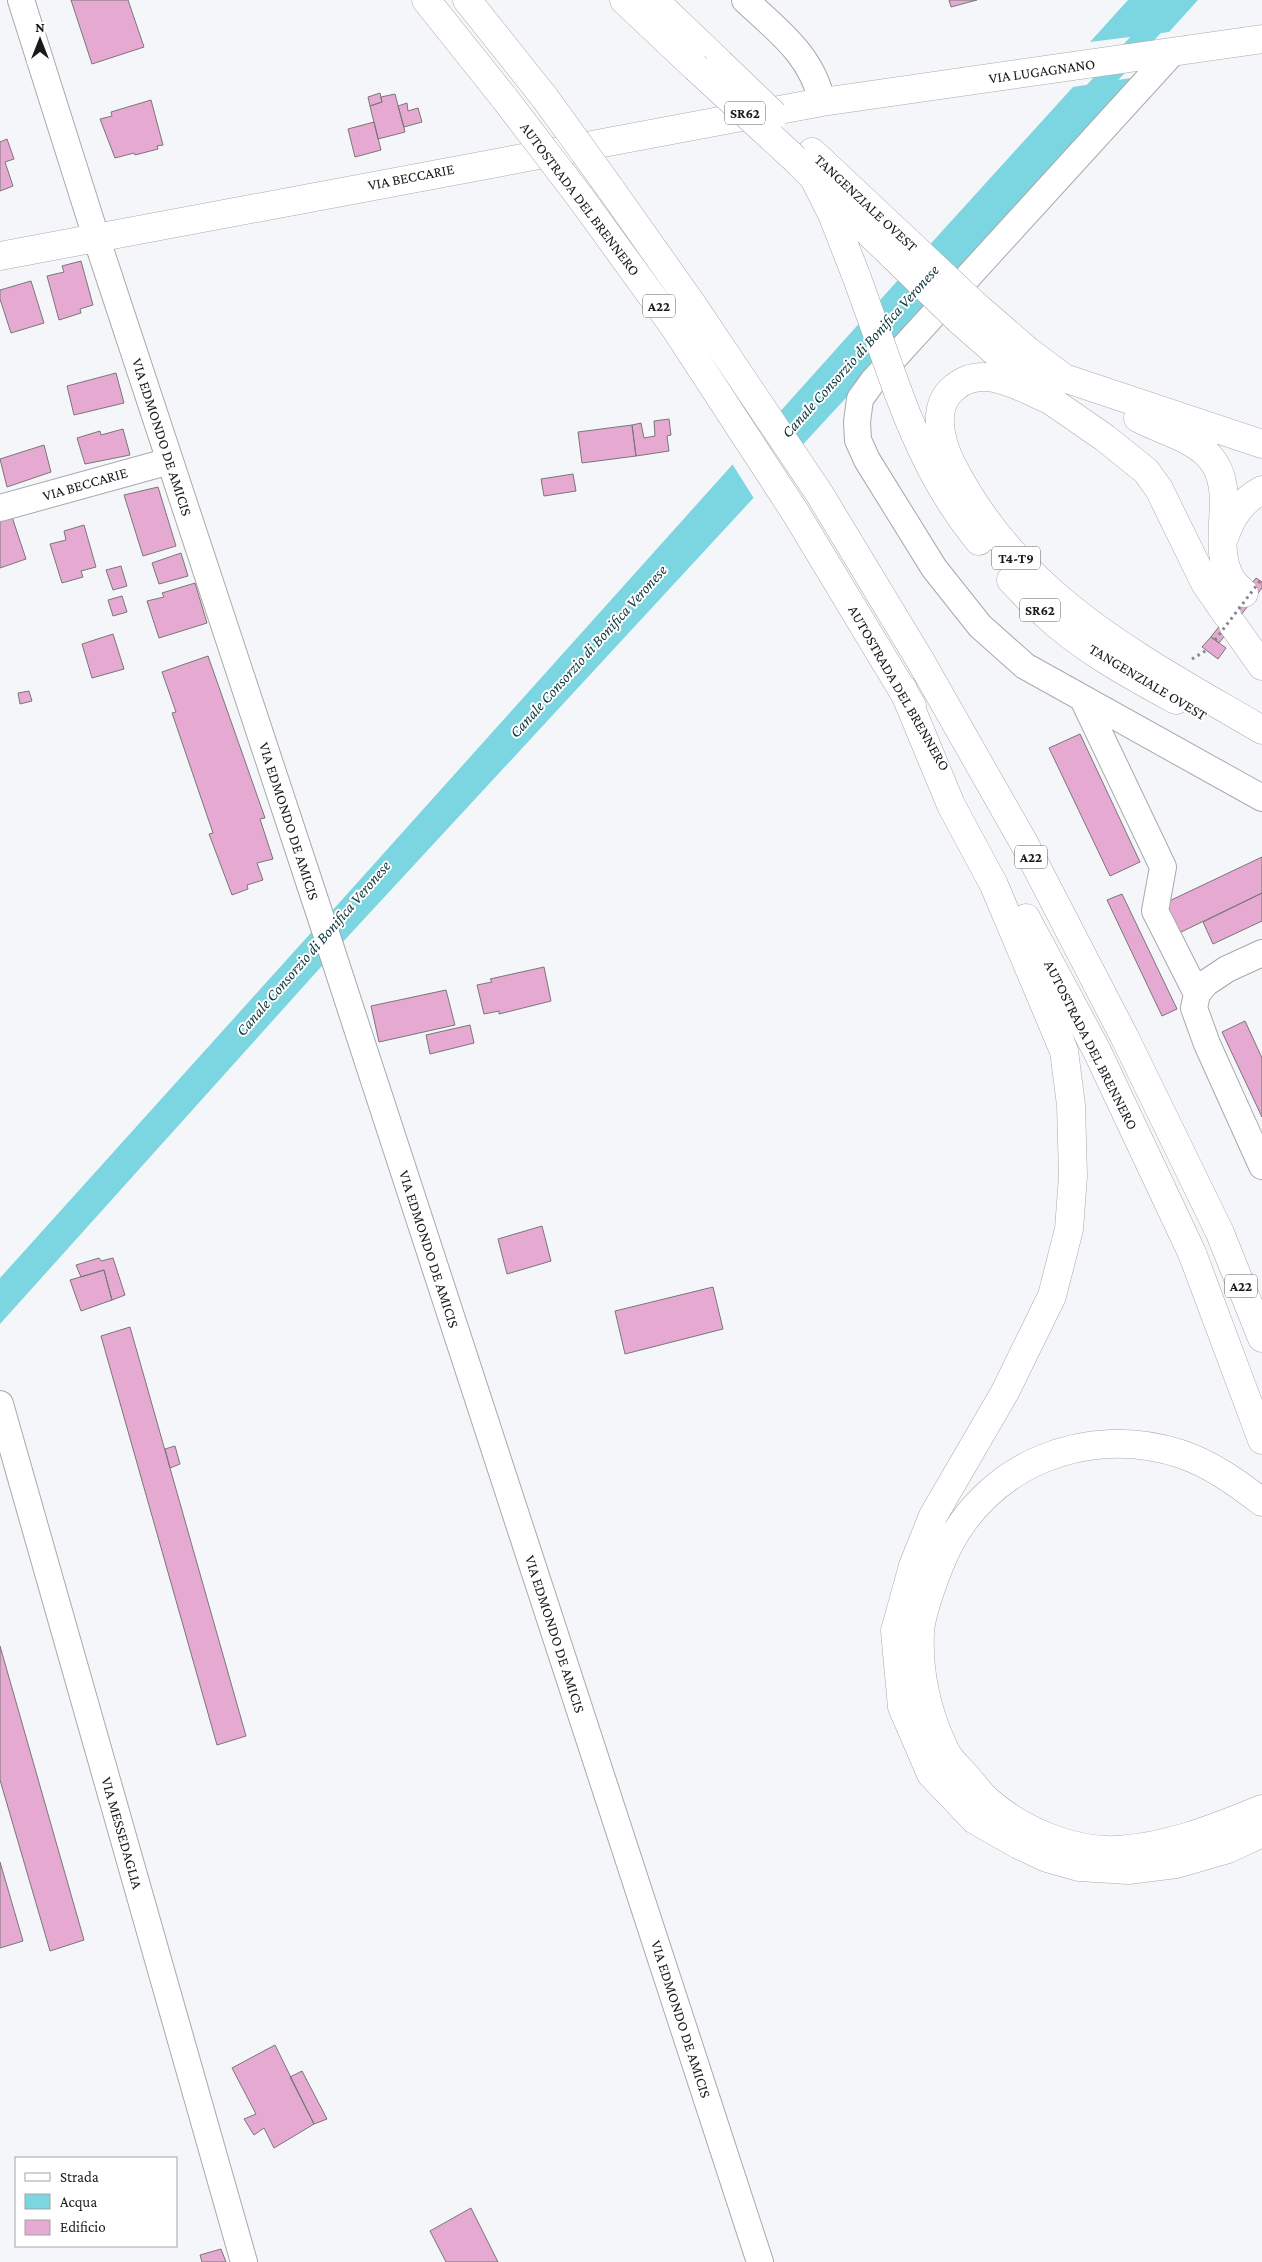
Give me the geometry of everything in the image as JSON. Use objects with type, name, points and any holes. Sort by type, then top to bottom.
[{"type":"main road","name":"AUTOSTRADA DEL BRENNERO","points":[[426,0],[580,196],[675,328],[795,512],[903,690],[992,852],[1101,1060],[1192,1253],[1262,1440]]},
{"type":"main road","name":"AUTOSTRADA DEL BRENNERO","points":[[467,0],[545,98],[610,188],[757,401],[819,494],[920,660],[1024,843],[1124,1036],[1220,1233],[1262,1338]]},
{"type":"main road","name":"TANGENZIALE OVEST","points":[[624,0],[708,65]]},
{"type":"main road","name":"TANGENZIALE OVEST","points":[[654,0],[708,65],[807,163],[967,313],[1028,351],[1057,389],[1262,444]]},
{"type":"main road","name":"VIA LUGAGNANO","points":[[822,102],[1262,39]]},
{"type":"main road","name":"VIA BECCARIE","points":[[0,256],[822,102]]},
{"type":"main road","name":"TANGENZIALE OVEST","points":[[807,163],[832,214],[898,392],[926,459],[948,499],[1009,578],[1045,614],[1122,670],[1262,751]]},
{"type":"main road","name":"T4-T9","points":[[1057,389],[987,376],[975,377],[960,382],[950,390],[942,403],[940,432],[944,448],[976,505],[1015,557],[1072,611],[1111,640],[1262,730]]},
{"type":"main road","points":[[1057,389],[1198,448],[1209,457],[1216,467],[1224,492],[1222,547],[1232,579],[1255,595]]},
{"type":"main road","points":[[1057,389],[1105,438],[1146,471],[1160,489],[1225,627],[1262,666]]},
{"type":"main road","points":[[1222,547],[1230,521],[1238,508],[1250,497],[1262,490]]},
{"type":"main road","points":[[903,690],[951,805],[994,885],[1064,1051],[1071,1105],[1073,1176],[1069,1229],[1052,1296],[1005,1392],[933,1516],[913,1566],[895,1631],[902,1707],[931,1774],[975,1820],[1019,1845],[1048,1858],[1079,1866],[1128,1870],[1176,1864],[1228,1849],[1262,1833]]},
{"type":"main road","points":[[1220,1233],[1262,1313]]},
{"type":"main road","points":[[1262,1502],[1231,1478],[1182,1454],[1141,1444],[1104,1445],[1068,1450],[1007,1476],[978,1501],[955,1530],[938,1568],[920,1630],[923,1688],[946,1752],[987,1801],[1030,1830],[1075,1846],[1115,1850],[1151,1846],[1206,1832],[1262,1809]]},
{"type":"street","name":"VIA EDMONDO DE AMICIS","points":[[21,0],[96,237],[322,918],[760,2262]]},
{"type":"street","points":[[745,0],[792,44],[807,63],[818,81],[822,102]]},
{"type":"street","points":[[1167,53],[873,381],[860,399],[857,422],[858,440],[878,477],[934,568],[980,626],[1025,666],[1262,798]]},
{"type":"street","name":"VIA BECCARIE","points":[[0,508],[170,461]]},
{"type":"street","points":[[1083,700],[1163,867],[1155,911],[1197,994]]},
{"type":"street","points":[[1262,953],[1227,968],[1206,983],[1197,994],[1194,1008],[1207,1044],[1262,1166]]},
{"type":"street","name":"VIA MESSEDAGLIA","points":[[0,1404],[244,2262]]},
{"type":"path","points":[[1225,627],[1255,595]]},
{"type":"path","points":[[1192,658],[1207,650]]},
{"type":"water","points":[[1128,0],[1198,0],[1169,32],[1090,42]]},
{"type":"water","points":[[1137,77],[955,280],[341,944],[331,912],[1073,87]]},
{"type":"water","points":[[318,925],[329,958],[0,1324],[0,1278]]},
{"type":"pier","points":[[777,411],[802,449],[755,500],[731,462]]},
{"type":"building","points":[[71,0],[128,0],[144,47],[92,64]]},
{"type":"building","points":[[949,0],[977,0],[951,7]]},
{"type":"building","points":[[380,93],[382,102],[370,106],[368,97]]},
{"type":"building","points":[[395,94],[405,132],[378,139],[370,106],[382,102],[381,97]]},
{"type":"building","points":[[151,100],[163,145],[157,146],[158,149],[115,158],[100,119],[112,116],[111,112]]},
{"type":"building","points":[[407,103],[408,111],[418,108],[422,122],[404,127],[398,106]]},
{"type":"building","points":[[374,122],[381,150],[355,157],[348,129]]},
{"type":"building","points":[[7,139],[14,159],[5,162],[13,186],[0,191],[0,142]]},
{"type":"building","points":[[81,261],[93,305],[80,309],[81,313],[59,320],[47,276],[64,272],[62,266]]},
{"type":"building","points":[[31,281],[44,323],[11,333],[0,299],[0,290]]},
{"type":"building","points":[[116,373],[124,403],[74,415],[67,386]]},
{"type":"building","points":[[669,419],[671,435],[667,436],[669,451],[636,456],[632,425],[641,423],[644,438],[655,436],[654,421]]},
{"type":"building","points":[[632,425],[636,456],[582,463],[578,432]]},
{"type":"building","points":[[123,429],[130,455],[85,464],[77,438],[100,431],[101,435]]},
{"type":"building","points":[[44,445],[51,472],[7,487],[0,459]]},
{"type":"building","points":[[573,474],[576,491],[544,496],[541,479]]},
{"type":"building","points":[[158,487],[176,546],[143,556],[124,495]]},
{"type":"building","points":[[12,517],[26,559],[0,568],[0,521]]},
{"type":"building","points":[[84,525],[96,567],[81,571],[83,577],[62,583],[50,544],[66,540],[64,531]]},
{"type":"building","points":[[181,553],[188,576],[159,584],[152,563]]},
{"type":"building","points":[[121,566],[127,586],[113,590],[106,570]]},
{"type":"building","points":[[1256,578],[1262,582],[1262,588],[1219,643],[1211,637]]},
{"type":"building","points":[[195,583],[207,623],[159,638],[147,601],[164,597],[162,593]]},
{"type":"building","points":[[122,596],[127,612],[113,616],[108,600]]},
{"type":"building","points":[[113,634],[124,669],[92,678],[82,644]]},
{"type":"building","points":[[1211,637],[1226,648],[1218,659],[1202,647]]},
{"type":"building","points":[[208,656],[265,818],[260,819],[273,859],[257,863],[263,880],[247,885],[248,889],[232,895],[209,834],[213,833],[172,713],[176,712],[162,672]]},
{"type":"building","points":[[29,691],[32,701],[20,704],[18,693]]},
{"type":"building","points":[[1080,734],[1140,862],[1110,876],[1049,748]]},
{"type":"building","points":[[1262,857],[1262,893],[1179,933],[1165,903]]},
{"type":"building","points":[[1262,893],[1262,921],[1213,944],[1203,922]]},
{"type":"building","points":[[1122,894],[1177,1009],[1162,1016],[1107,900]]},
{"type":"building","points":[[544,967],[551,1001],[499,1014],[499,1011],[484,1014],[477,985],[492,982],[490,979]]},
{"type":"building","points":[[446,990],[455,1025],[379,1042],[371,1006]]},
{"type":"building","points":[[1245,1021],[1262,1058],[1262,1117],[1222,1032]]},
{"type":"building","points":[[470,1025],[474,1043],[430,1054],[426,1035]]},
{"type":"building","points":[[542,1226],[551,1261],[507,1274],[498,1239]]},
{"type":"building","points":[[99,1258],[101,1261],[113,1258],[125,1295],[112,1300],[104,1270],[81,1277],[76,1265]]},
{"type":"building","points":[[104,1270],[112,1300],[81,1311],[70,1280]]},
{"type":"building","points":[[713,1287],[723,1329],[625,1354],[615,1311]]},
{"type":"building","points":[[130,1327],[246,1736],[217,1745],[101,1336]]},
{"type":"building","points":[[175,1446],[180,1464],[170,1468],[165,1449]]},
{"type":"building","points":[[0,1646],[84,1940],[50,1951],[0,1780]]},
{"type":"building","points":[[0,1862],[23,1941],[0,1948]]},
{"type":"building","points":[[275,2045],[314,2124],[274,2148],[264,2128],[254,2135],[244,2119],[256,2114],[232,2068]]},
{"type":"building","points":[[302,2071],[327,2119],[314,2124],[290,2077]]},
{"type":"building","points":[[471,2208],[498,2262],[446,2262],[430,2231]]},
{"type":"building","points":[[221,2249],[226,2262],[202,2262],[200,2255]]},
{"type":"waterway","name":"Canale Consorzio di Bonifica Veronese","points":[[1085,102],[1177,0]]}]
